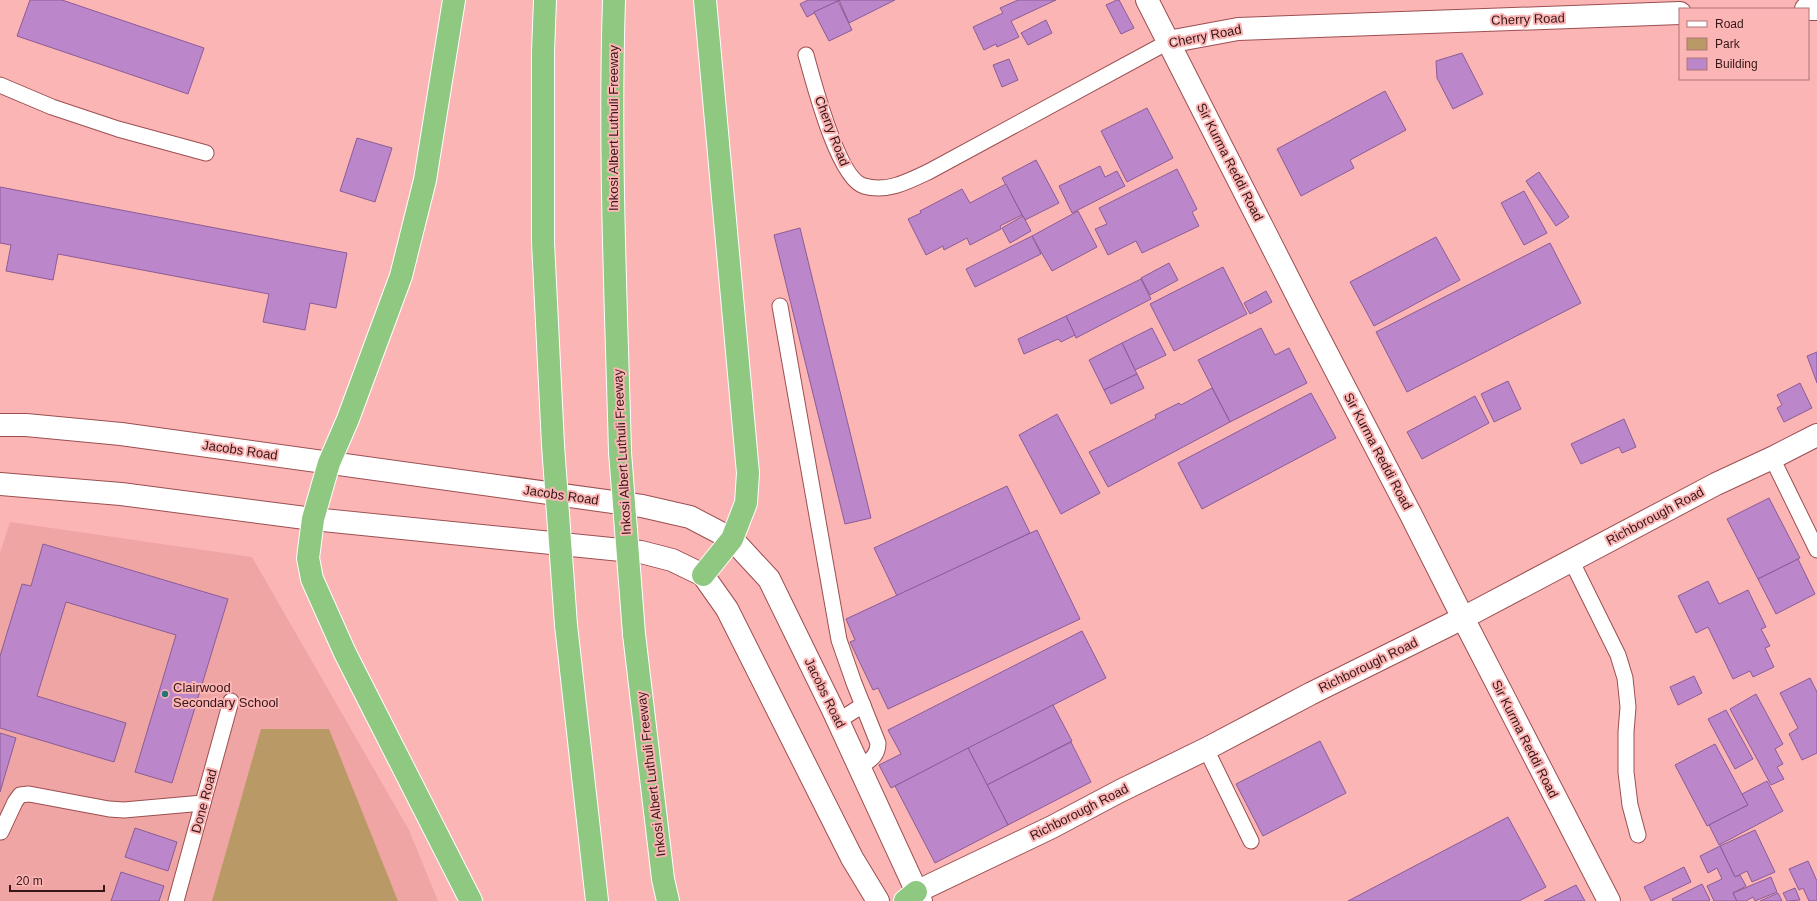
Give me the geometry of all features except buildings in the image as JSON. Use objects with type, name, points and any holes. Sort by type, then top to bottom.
[{"type":"highway","points":[[454,0],[425,180],[401,276],[351,412],[329,463],[313,519],[308,558],[312,579],[345,653],[471,901]]},
{"type":"highway","points":[[545,0],[543,52],[543,242],[553,445],[566,625],[597,901]]},
{"type":"highway","name":"Inkosi Albert Luthuli Freeway","points":[[614,0],[612,56],[614,243],[620,452],[634,634],[663,879],[668,901]]},
{"type":"highway","points":[[703,575],[732,538],[746,503],[748,473],[705,0]]},
{"type":"street","name":"Sir Kurma Reddi Road","points":[[1147,0],[1609,901]]},
{"type":"street","name":"Cherry Road","points":[[1168,42],[1238,29],[1679,13]]},
{"type":"street","name":"Jacobs Road","points":[[0,425],[26,425],[121,434],[642,506],[690,517],[732,538],[769,579],[860,767],[914,898]]},
{"type":"street","name":"Richborough Road","points":[[914,898],[1120,791],[1206,749],[1310,694],[1463,618],[1716,484],[1772,458],[1817,434]]},
{"type":"street","points":[[0,484],[121,494],[313,519],[641,552],[672,560],[703,575],[727,608],[852,858],[878,901]]},
{"type":"lane","name":"Cherry Road","points":[[806,54],[822,110],[836,148],[848,173],[862,186],[880,189],[901,184],[930,171],[1168,42]]},
{"type":"lane","points":[[0,85],[52,107],[118,129],[206,153]]},
{"type":"lane","points":[[780,306],[839,640],[876,734],[878,751],[875,756],[860,767]]},
{"type":"lane","points":[[1772,458],[1817,550]]},
{"type":"lane","points":[[1571,560],[1618,655],[1625,678],[1628,707],[1626,732],[1626,772],[1630,805],[1638,835]]},
{"type":"lane","name":"Done Road","points":[[176,901],[231,701]]},
{"type":"lane","points":[[838,721],[863,704]]},
{"type":"lane","points":[[1206,749],[1251,842]]},
{"type":"lane","points":[[1,832],[15,802],[20,795],[29,794],[103,808],[124,810],[203,803]]},
{"type":"shaded area","name":"Clairwood Secondary School","points":[[10,522],[252,557],[409,830],[438,901],[0,901],[0,553]]},
{"type":"green space","points":[[261,729],[329,729],[398,901],[212,901]]},
{"type":"place","name":"Clairwood Secondary School","points":[[165,694]]}]
